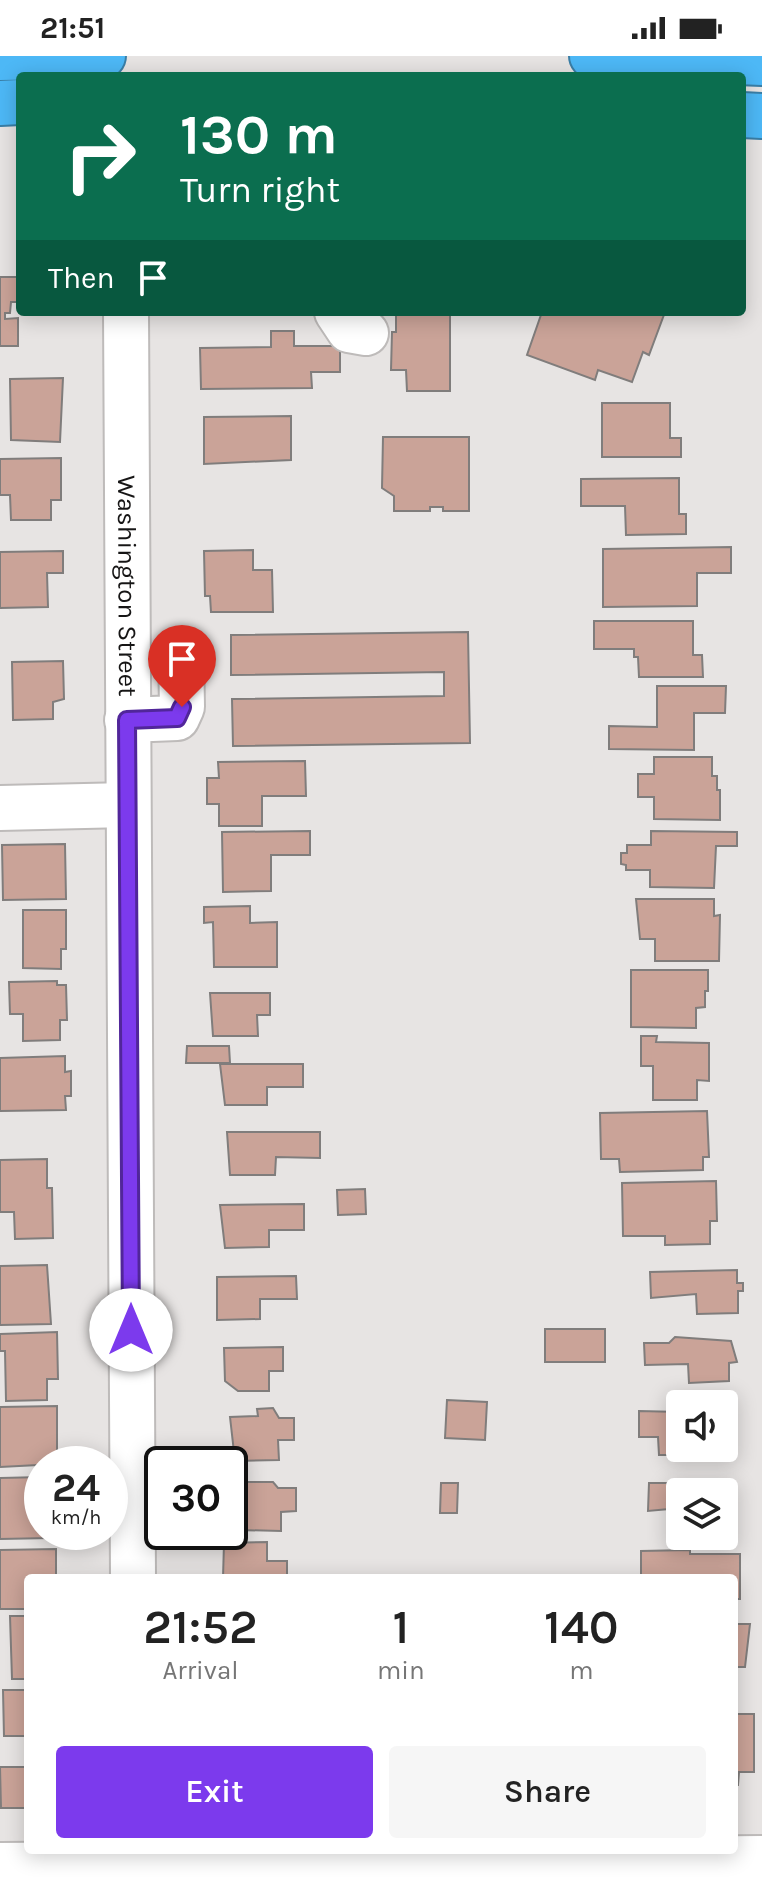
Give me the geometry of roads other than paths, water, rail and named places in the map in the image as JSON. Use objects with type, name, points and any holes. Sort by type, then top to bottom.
[{"type":"highway","points":[[0,58],[103,56]]},
{"type":"highway","points":[[592,56],[762,63]]},
{"type":"street","name":"Washington Street","points":[[126,316],[133,1574]]},
{"type":"street","points":[[127,720],[177,718],[182,707],[181,651]]},
{"type":"street","points":[[0,808],[127,805]]},
{"type":"street","points":[[0,1865],[762,1858]]}]
